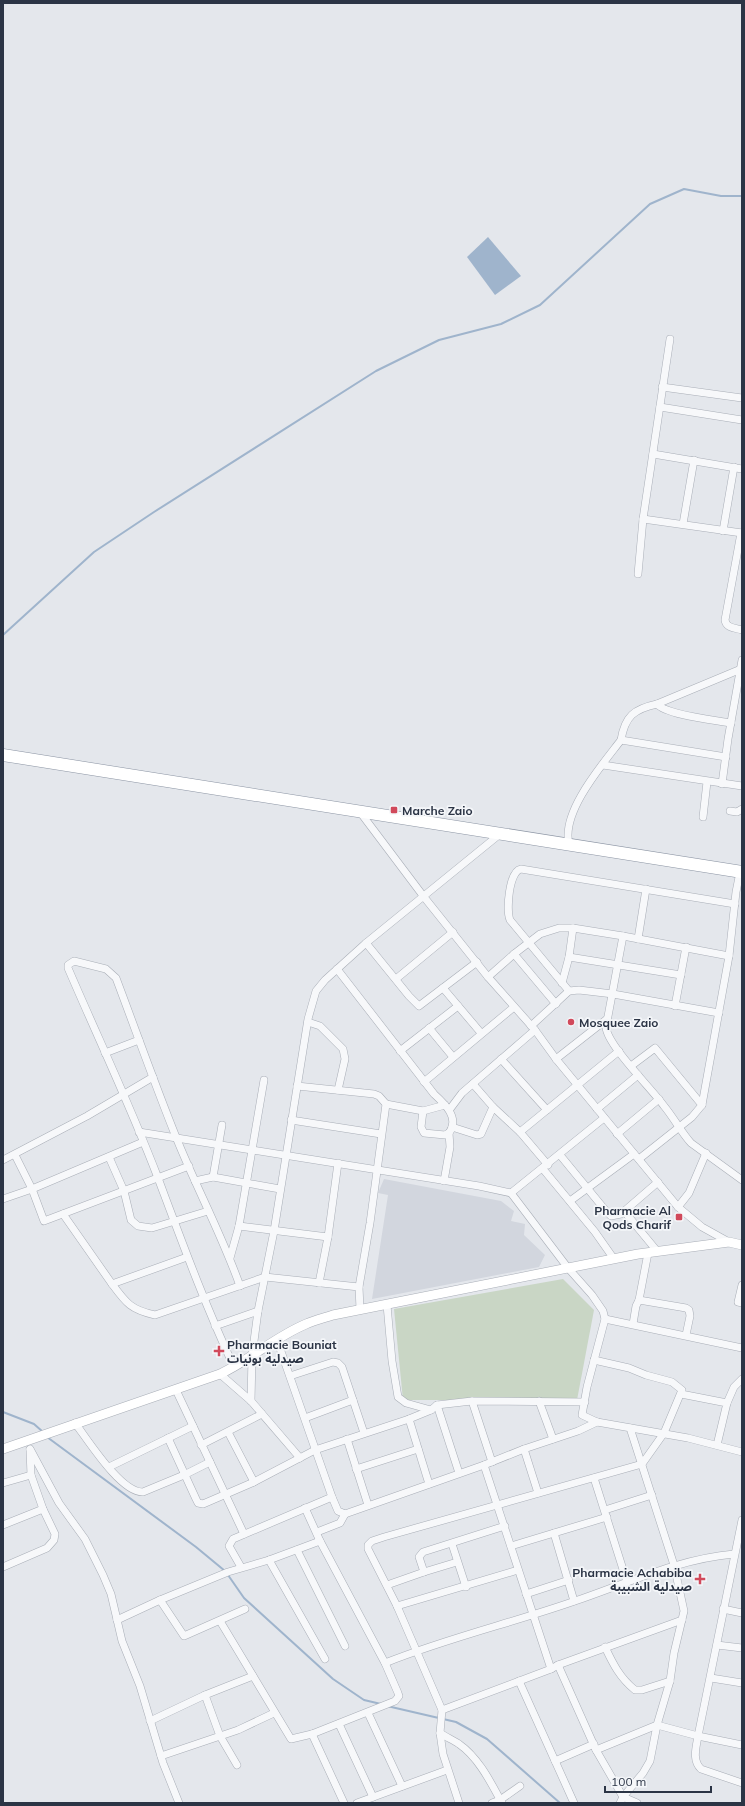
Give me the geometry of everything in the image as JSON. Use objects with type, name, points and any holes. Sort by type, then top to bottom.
[{"type":"highway","points":[[3,755],[741,872]]},
{"type":"street","points":[[638,574],[643,519],[670,339]]},
{"type":"street","points":[[662,387],[742,398]]},
{"type":"street","points":[[660,407],[742,420]]},
{"type":"street","points":[[653,454],[742,469]]},
{"type":"street","points":[[683,524],[694,460]]},
{"type":"street","points":[[723,531],[734,468]]},
{"type":"street","points":[[643,519],[742,533],[724,620],[726,625],[742,630]]},
{"type":"street","points":[[722,784],[731,723],[739,698],[742,660]]},
{"type":"street","points":[[569,844],[567,838],[574,807],[621,740],[623,727],[632,714],[645,706],[657,704],[741,668]]},
{"type":"street","points":[[657,704],[665,710],[688,716],[731,723]]},
{"type":"street","points":[[621,740],[726,757]]},
{"type":"street","points":[[603,765],[707,782],[742,786]]},
{"type":"street","points":[[703,817],[707,782]]},
{"type":"street","points":[[730,811],[737,812],[742,809]]},
{"type":"street","points":[[360,812],[424,897],[488,977],[533,1028],[556,1059],[678,1207],[702,1227],[729,1242],[742,1245]]},
{"type":"street","points":[[251,1401],[252,1356],[258,1310],[274,1231],[311,1003],[316,991],[325,980],[366,943],[500,834]]},
{"type":"street","points":[[569,991],[515,929],[508,915],[511,886],[514,874],[517,870],[521,869],[736,904]]},
{"type":"street","points":[[570,1201],[679,1127],[692,1117],[702,1104],[729,956],[736,904],[736,892],[741,872]]},
{"type":"street","points":[[638,939],[646,889]]},
{"type":"street","points":[[488,977],[540,934],[560,928],[573,928],[623,936],[729,956]]},
{"type":"street","points":[[562,983],[569,957],[573,928]]},
{"type":"street","points":[[396,979],[453,932]]},
{"type":"street","points":[[623,936],[607,1019],[606,1032],[619,1051],[659,1099],[691,1143],[742,1180]]},
{"type":"street","points":[[366,943],[409,996],[420,1006],[477,962]]},
{"type":"street","points":[[676,1006],[686,947]]},
{"type":"street","points":[[514,954],[556,1004]]},
{"type":"street","points":[[569,957],[681,975]]},
{"type":"street","points":[[234,1367],[215,1326],[187,1257],[139,1132],[68,968],[70,962],[74,961],[106,968],[116,978],[177,1138],[230,1258],[240,1286]]},
{"type":"street","points":[[337,969],[424,1082],[448,1107],[451,1130],[450,1147],[444,1181]]},
{"type":"street","points":[[443,988],[481,1033]]},
{"type":"street","points":[[297,1086],[374,1094],[379,1096],[386,1104],[422,1111],[448,1107],[502,1059],[569,991],[580,990],[613,994],[719,1013]]},
{"type":"street","points":[[400,1050],[458,1006]]},
{"type":"street","points":[[424,1082],[514,1007]]},
{"type":"street","points":[[556,1059],[607,1019]]},
{"type":"street","points":[[308,1022],[320,1026],[343,1049],[345,1059],[338,1090]]},
{"type":"street","points":[[429,1028],[453,1057]]},
{"type":"street","points":[[105,1053],[139,1040]]},
{"type":"street","points":[[631,1066],[655,1048],[702,1104]]},
{"type":"street","points":[[520,1132],[619,1051]]},
{"type":"street","points":[[502,1059],[547,1110]]},
{"type":"street","points":[[597,1109],[638,1074]]},
{"type":"street","points":[[3,1160],[87,1116],[153,1077]]},
{"type":"street","points":[[230,1258],[239,1226],[264,1080]]},
{"type":"street","points":[[473,1084],[493,1107],[520,1132],[570,1201],[602,1240],[614,1259]]},
{"type":"street","points":[[617,1134],[659,1099]]},
{"type":"street","points":[[360,1309],[359,1287],[370,1223],[386,1104]]},
{"type":"street","points":[[451,1130],[477,1135],[481,1134],[493,1107]]},
{"type":"street","points":[[422,1111],[421,1127],[424,1133],[445,1135],[451,1130]]},
{"type":"street","points":[[511,1193],[604,1118]]},
{"type":"street","points":[[291,1120],[381,1134]]},
{"type":"street","points":[[213,1177],[222,1124]]},
{"type":"street","points":[[139,1132],[479,1186],[511,1193],[603,1311],[605,1319],[578,1431]]},
{"type":"street","points":[[3,1199],[32,1189],[143,1142]]},
{"type":"street","points":[[678,1207],[689,1193],[706,1153]]},
{"type":"street","points":[[15,1155],[32,1189],[44,1222],[189,1166]]},
{"type":"street","points":[[560,1155],[611,1216],[616,1216],[624,1211],[658,1182]]},
{"type":"street","points":[[109,1157],[124,1191],[131,1220],[138,1226],[152,1228],[208,1211]]},
{"type":"street","points":[[319,1283],[328,1237],[338,1163]]},
{"type":"street","points":[[195,1181],[213,1177],[280,1189]]},
{"type":"street","points":[[624,1211],[652,1252],[636,1306],[633,1324]]},
{"type":"street","points":[[63,1214],[129,1306],[137,1310],[156,1315],[265,1277],[359,1287]]},
{"type":"street","points":[[239,1226],[328,1237]]},
{"type":"street","points":[[3,1448],[29,1445],[38,1436],[220,1374],[306,1324],[333,1315],[614,1259],[652,1252],[729,1242]]},
{"type":"street","points":[[112,1284],[187,1257]]},
{"type":"street","points":[[742,1285],[738,1302],[742,1303]]},
{"type":"street","points":[[639,1300],[686,1308],[689,1310],[690,1316],[686,1335]]},
{"type":"street","points":[[387,1305],[392,1360],[398,1397],[406,1403],[434,1408]]},
{"type":"street","points":[[215,1326],[258,1310]]},
{"type":"street","points":[[605,1319],[742,1348]]},
{"type":"street","points":[[277,1340],[332,1497],[338,1510],[345,1514]]},
{"type":"street","points":[[459,1803],[447,1770],[440,1733],[441,1716],[417,1650],[387,1585],[368,1549],[370,1543],[384,1537],[642,1464],[664,1433],[682,1390],[672,1382],[646,1375],[629,1368],[594,1360]]},
{"type":"street","points":[[290,1376],[333,1362],[338,1363],[342,1367],[364,1433]]},
{"type":"street","points":[[220,1374],[251,1401],[300,1458]]},
{"type":"street","points":[[717,1445],[727,1402],[734,1387],[742,1379]]},
{"type":"street","points":[[176,1390],[244,1534]]},
{"type":"street","points":[[681,1394],[727,1402]]},
{"type":"street","points":[[305,1418],[353,1400]]},
{"type":"street","points":[[472,1401],[492,1462]]},
{"type":"street","points":[[168,1438],[198,1503],[208,1503],[254,1482],[315,1450],[409,1419],[434,1408],[472,1401],[585,1402]]},
{"type":"street","points":[[539,1402],[553,1439]]},
{"type":"street","points":[[434,1408],[459,1473]]},
{"type":"street","points":[[201,1445],[262,1414]]},
{"type":"street","points":[[582,1415],[598,1422],[664,1433],[742,1452]]},
{"type":"street","points":[[409,1419],[429,1484]]},
{"type":"street","points":[[317,1532],[340,1523],[345,1514],[578,1431],[598,1422]]},
{"type":"street","points":[[75,1423],[119,1480],[130,1489],[138,1492],[143,1492],[184,1475],[210,1462]]},
{"type":"street","points":[[109,1467],[192,1426]]},
{"type":"street","points":[[622,1800],[643,1773],[650,1761],[657,1725],[670,1681],[684,1605],[674,1565],[630,1428]]},
{"type":"street","points":[[228,1432],[254,1482]]},
{"type":"street","points":[[347,1439],[368,1505]]},
{"type":"street","points":[[3,1567],[48,1548],[52,1544],[55,1534],[43,1509],[31,1475],[29,1445]]},
{"type":"street","points":[[29,1445],[59,1503],[85,1539],[96,1559],[111,1594],[122,1641],[143,1695],[161,1756],[179,1803]]},
{"type":"street","points":[[356,1469],[418,1449]]},
{"type":"street","points":[[524,1449],[538,1493]]},
{"type":"street","points":[[484,1465],[551,1669]]},
{"type":"street","points":[[3,1483],[31,1475]]},
{"type":"street","points":[[594,1478],[627,1582]]},
{"type":"street","points":[[511,1546],[554,1533],[652,1495]]},
{"type":"street","points":[[241,1567],[230,1543],[233,1539],[332,1497]]},
{"type":"street","points":[[220,1621],[291,1740],[312,1734],[368,1713],[398,1699],[398,1693],[384,1663],[320,1541],[305,1508]]},
{"type":"street","points":[[3,1525],[43,1509]]},
{"type":"street","points":[[742,1520],[723,1609],[718,1644],[698,1736],[695,1757],[701,1769],[742,1783]]},
{"type":"street","points":[[424,1572],[419,1557],[420,1554],[505,1526]]},
{"type":"street","points":[[554,1533],[574,1601]]},
{"type":"street","points":[[117,1620],[225,1573],[241,1567],[269,1560],[320,1541]]},
{"type":"street","points":[[452,1544],[466,1586]]},
{"type":"street","points":[[297,1550],[345,1646]]},
{"type":"street","points":[[384,1663],[417,1650],[574,1601],[674,1565],[714,1556],[734,1554]]},
{"type":"street","points":[[269,1560],[325,1659]]},
{"type":"street","points":[[387,1585],[457,1562]]},
{"type":"street","points":[[397,1606],[518,1570]]},
{"type":"street","points":[[526,1594],[569,1580]]},
{"type":"street","points":[[160,1600],[184,1636],[245,1609]]},
{"type":"street","points":[[723,1609],[742,1613]]},
{"type":"street","points":[[441,1716],[558,1665],[682,1620]]},
{"type":"street","points":[[718,1644],[742,1648]]},
{"type":"street","points":[[605,1647],[618,1672],[635,1690],[642,1690],[670,1681]]},
{"type":"street","points":[[558,1665],[595,1747],[622,1800]]},
{"type":"street","points":[[150,1721],[205,1695],[253,1676]]},
{"type":"street","points":[[711,1678],[742,1683]]},
{"type":"street","points":[[519,1681],[574,1803]]},
{"type":"street","points":[[205,1695],[220,1736],[237,1766]]},
{"type":"street","points":[[161,1756],[238,1730],[274,1713]]},
{"type":"street","points":[[368,1713],[402,1786]]},
{"type":"street","points":[[339,1724],[373,1797]]},
{"type":"street","points":[[555,1761],[657,1725],[698,1736],[742,1745]]},
{"type":"street","points":[[440,1733],[460,1744],[470,1754],[480,1766],[501,1801]]},
{"type":"street","points":[[312,1734],[344,1803]]},
{"type":"street","points":[[362,1802],[447,1770]]},
{"type":"street","points":[[492,1803],[501,1801],[520,1786]]},
{"type":"street","points":[[622,1800],[637,1803]]},
{"type":"shaded area","points":[[384,1179],[501,1201],[514,1211],[511,1221],[525,1224],[524,1235],[545,1255],[539,1267],[372,1299],[388,1195],[378,1193]]},
{"type":"green space","points":[[563,1279],[594,1310],[577,1400],[403,1400],[394,1309]]},
{"type":"water","points":[[488,237],[521,276],[495,295],[467,257]]},
{"type":"waterway","points":[[3,635],[94,552],[154,512],[376,371],[439,340],[501,324],[540,305],[650,204],[684,189],[721,196],[742,196]]},
{"type":"waterway","points":[[3,1412],[34,1424],[43,1432]]},
{"type":"waterway","points":[[47,1437],[196,1547],[225,1571]]},
{"type":"waterway","points":[[228,1575],[244,1598],[333,1679],[364,1700],[381,1704]]},
{"type":"waterway","points":[[387,1706],[456,1722],[487,1739],[560,1803]]},
{"type":"place","name":"Marche Zaio","points":[[394,810]]},
{"type":"place","name":"Mosquee Zaio","points":[[571,1022]]},
{"type":"place","name":"Pharmacie Al Qods Charif","points":[[679,1217]]},
{"type":"place","name":"Pharmacie Bouniat صيدلية بونيات","points":[[219,1351]]},
{"type":"place","name":"Pharmacie Achabiba صيدلية الشبيبة","points":[[700,1579]]}]
